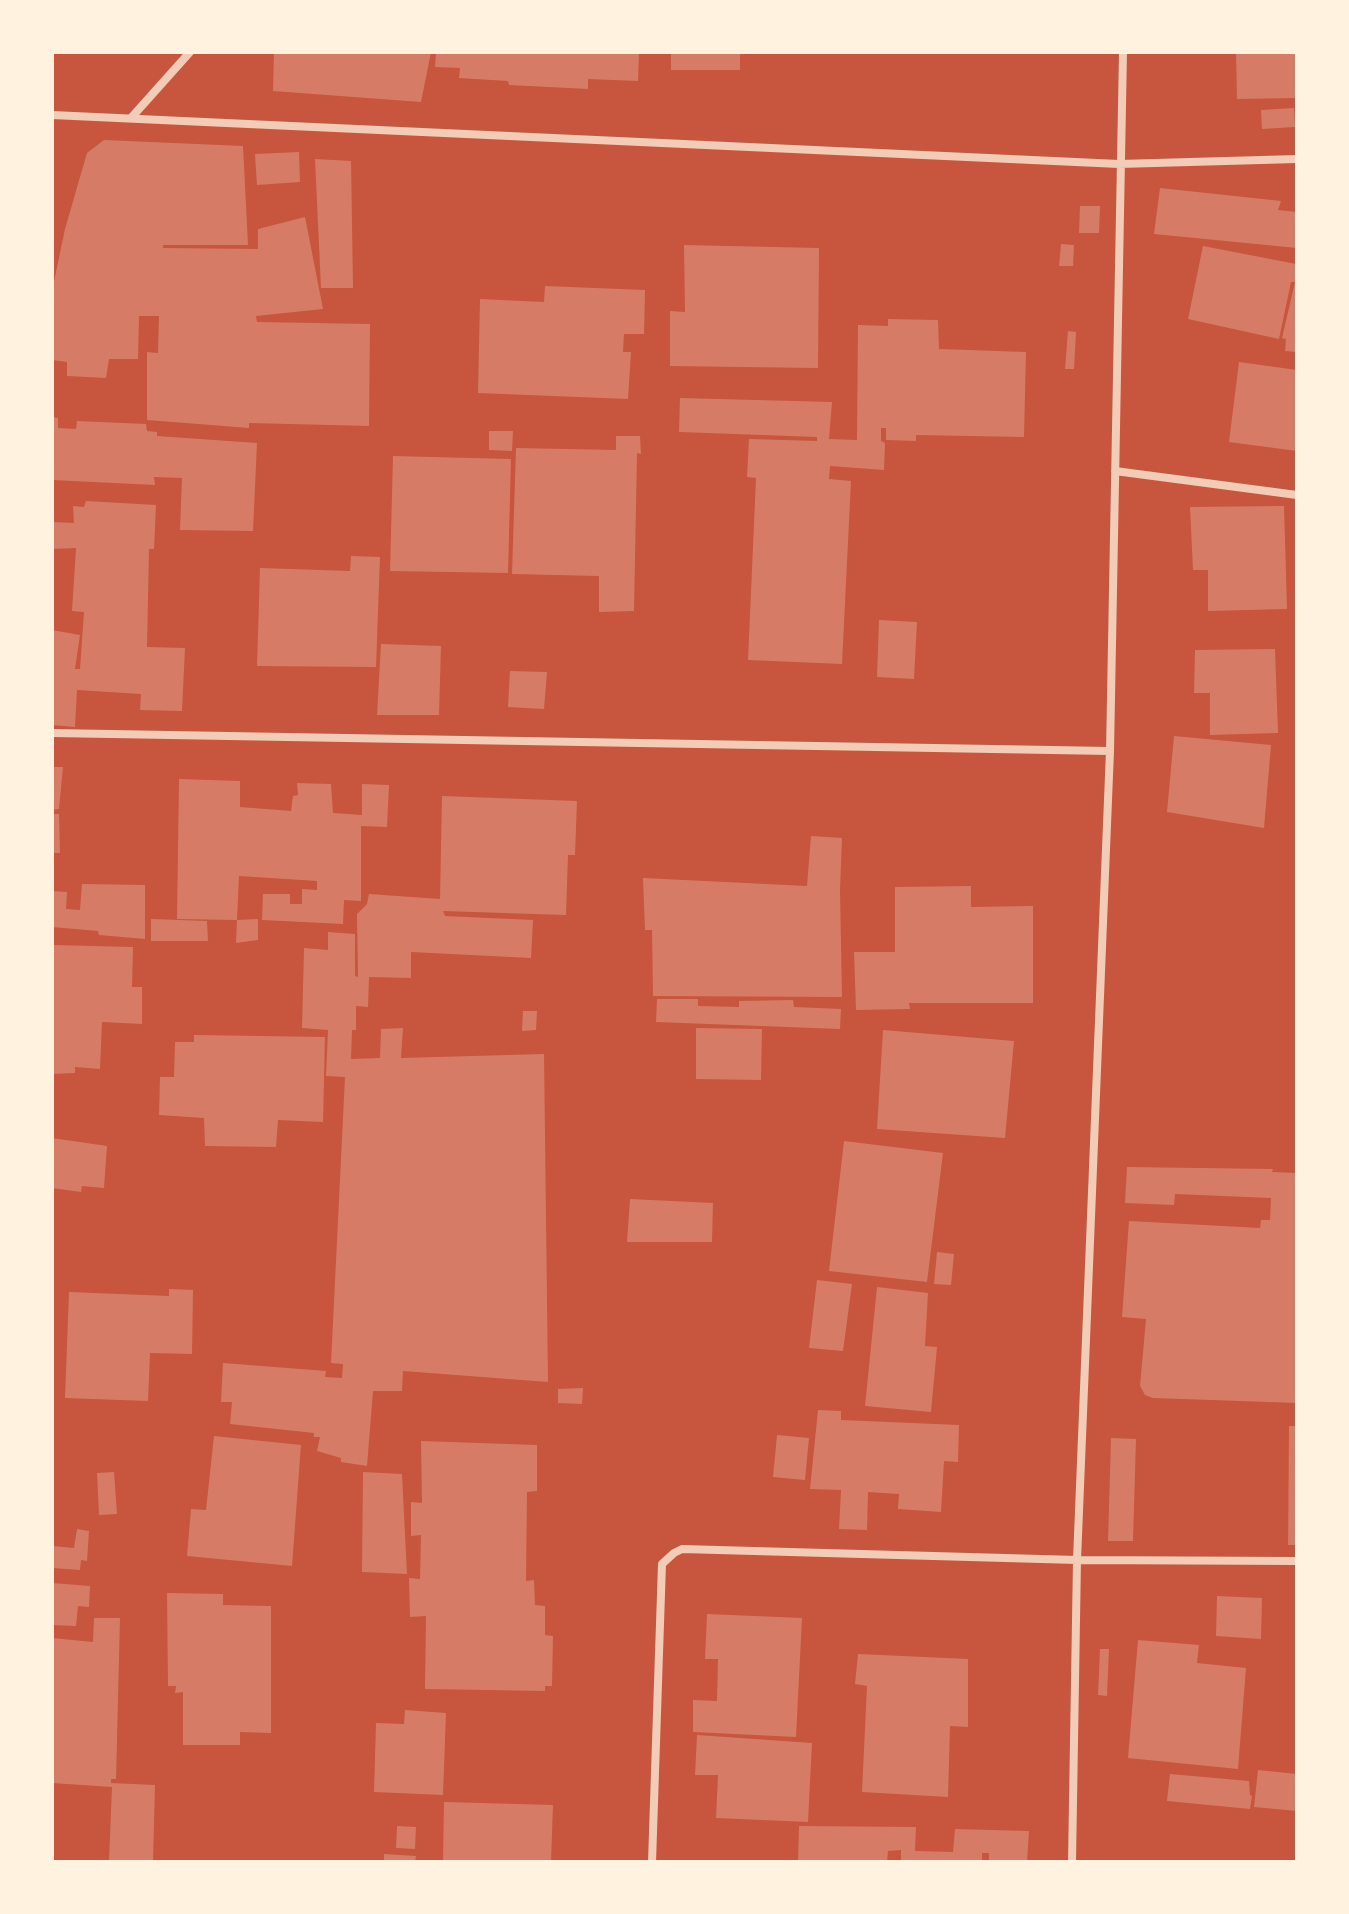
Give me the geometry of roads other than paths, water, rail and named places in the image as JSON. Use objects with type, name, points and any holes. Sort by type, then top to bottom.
[{"type":"street","points":[[131,118],[190,52]]},
{"type":"street","points":[[1072,1862],[1077,1560],[1110,751],[1123,52]]},
{"type":"street","points":[[52,115],[1119,164],[1297,159]]},
{"type":"street","points":[[1115,471],[1297,495]]},
{"type":"street","points":[[52,733],[1110,751]]},
{"type":"street","points":[[652,1862],[662,1564],[682,1549],[1077,1560],[1297,1561]]}]
